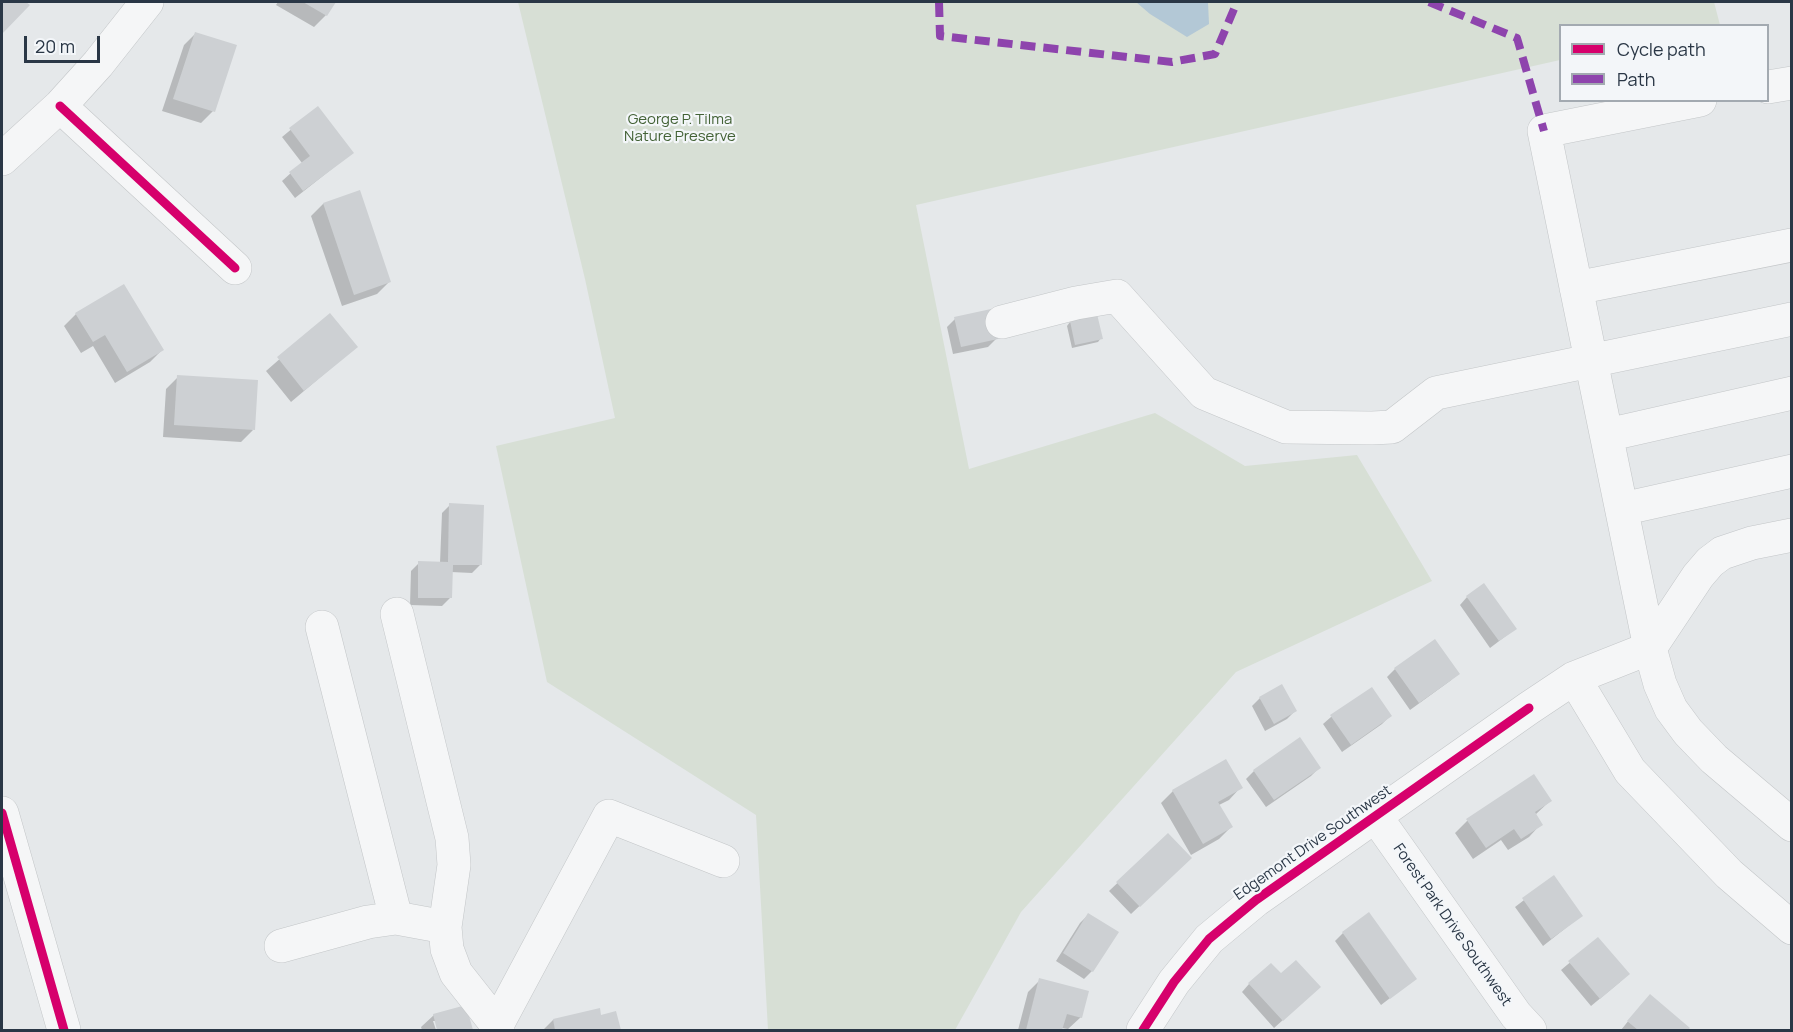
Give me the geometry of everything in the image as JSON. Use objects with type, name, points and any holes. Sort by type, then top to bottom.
[{"type":"street","points":[[2,159],[60,106],[98,64],[147,2]]},
{"type":"street","points":[[1769,87],[1791,83]]},
{"type":"street","points":[[1690,102],[1544,131],[1650,648],[1664,696],[1688,732],[1714,759],[1791,825]]},
{"type":"street","points":[[60,106],[235,268]]},
{"type":"street","points":[[1576,288],[1791,245]]},
{"type":"street","points":[[1002,322],[1076,303],[1117,296],[1204,393],[1286,427],[1392,427],[1436,393],[1791,320]]},
{"type":"street","points":[[1607,435],[1791,393]]},
{"type":"street","points":[[1622,509],[1791,471]]},
{"type":"street","points":[[1650,648],[1710,562],[1722,553],[1737,547],[1791,535]]},
{"type":"street","points":[[397,614],[452,838],[454,865],[445,927],[447,949],[456,973],[498,1028],[609,816],[723,861]]},
{"type":"street","points":[[322,627],[396,918]]},
{"type":"street","name":"Edgemont Drive Southwest","points":[[1143,1030],[1174,982],[1209,939],[1256,900],[1574,678],[1650,648]]},
{"type":"street","points":[[1574,678],[1630,771],[1729,874],[1791,928]]},
{"type":"street","points":[[2,813],[64,1030]]},
{"type":"street","name":"Forest Park Drive Southwest","points":[[1376,817],[1516,1015],[1530,1030]]},
{"type":"street","points":[[281,946],[368,922],[396,918],[445,927]]},
{"type":"green space","name":"George P. Tilma Nature Preserve","points":[[518,2],[1714,2],[1720,24],[1559,24],[1559,60],[916,205],[969,469],[1155,413],[1245,466],[1357,455],[1432,581],[1236,672],[1021,912],[955,1030],[768,1030],[756,815],[547,682],[496,446],[615,418],[585,279]]},
{"type":"water","points":[[1136,2],[1208,2],[1209,24],[1187,37],[1150,14]]},
{"type":"building","points":[[2,2],[26,2],[30,5],[2,34]]},
{"type":"building","points":[[303,2],[336,2],[327,16]]},
{"type":"building","points":[[195,32],[237,45],[215,112],[173,99]]},
{"type":"building","points":[[318,106],[354,153],[303,191],[289,172],[310,156],[289,128]]},
{"type":"building","points":[[360,190],[391,282],[354,295],[323,203]]},
{"type":"building","points":[[124,284],[164,350],[127,372],[105,335],[93,342],[75,313]]},
{"type":"building","points":[[991,309],[998,339],[961,347],[954,317]]},
{"type":"building","points":[[330,313],[358,347],[304,391],[277,357]]},
{"type":"building","points":[[1097,314],[1103,339],[1075,345],[1070,321]]},
{"type":"building","points":[[177,375],[258,380],[255,430],[174,425]]},
{"type":"building","points":[[449,503],[484,505],[482,565],[453,565],[452,598],[418,598],[418,561],[448,562]]},
{"type":"building","points":[[1484,583],[1517,629],[1499,641],[1466,596]]},
{"type":"building","points":[[1435,639],[1460,674],[1419,703],[1394,668]]},
{"type":"building","points":[[1282,684],[1297,711],[1274,724],[1259,697]]},
{"type":"building","points":[[1372,687],[1392,716],[1351,745],[1330,715]]},
{"type":"building","points":[[1300,737],[1321,768],[1274,800],[1253,770]]},
{"type":"building","points":[[1226,759],[1243,788],[1218,802],[1233,827],[1203,844],[1172,790]]},
{"type":"building","points":[[1534,774],[1552,801],[1535,812],[1543,825],[1521,839],[1514,829],[1486,848],[1466,819]]},
{"type":"building","points":[[1168,833],[1192,858],[1140,907],[1116,882]]},
{"type":"building","points":[[1554,875],[1583,916],[1551,939],[1522,898]]},
{"type":"building","points":[[1369,912],[1417,979],[1390,999],[1342,932]]},
{"type":"building","points":[[1088,913],[1119,932],[1093,972],[1063,953]]},
{"type":"building","points":[[1598,937],[1630,974],[1600,999],[1568,961]]},
{"type":"building","points":[[1296,960],[1321,987],[1283,1021],[1248,983],[1271,963],[1281,973]]},
{"type":"building","points":[[1039,978],[1089,991],[1082,1018],[1067,1014],[1062,1030],[1026,1030]]},
{"type":"building","points":[[1650,994],[1690,1028],[1688,1030],[1638,1030],[1627,1021]]},
{"type":"building","points":[[466,1005],[473,1030],[437,1030],[433,1014]]},
{"type":"building","points":[[600,1008],[601,1015],[616,1011],[621,1030],[555,1030],[553,1019]]},
{"type":"marked path","points":[[939,2],[940,36],[1172,62],[1215,54],[1237,2]]},
{"type":"marked path","points":[[1429,2],[1517,38],[1544,131]]},
{"type":"cycle path","points":[[60,106],[235,268]]},
{"type":"cycle path","points":[[1143,1030],[1174,982],[1209,939],[1256,900],[1529,708]]},
{"type":"cycle path","points":[[2,813],[64,1030]]}]
